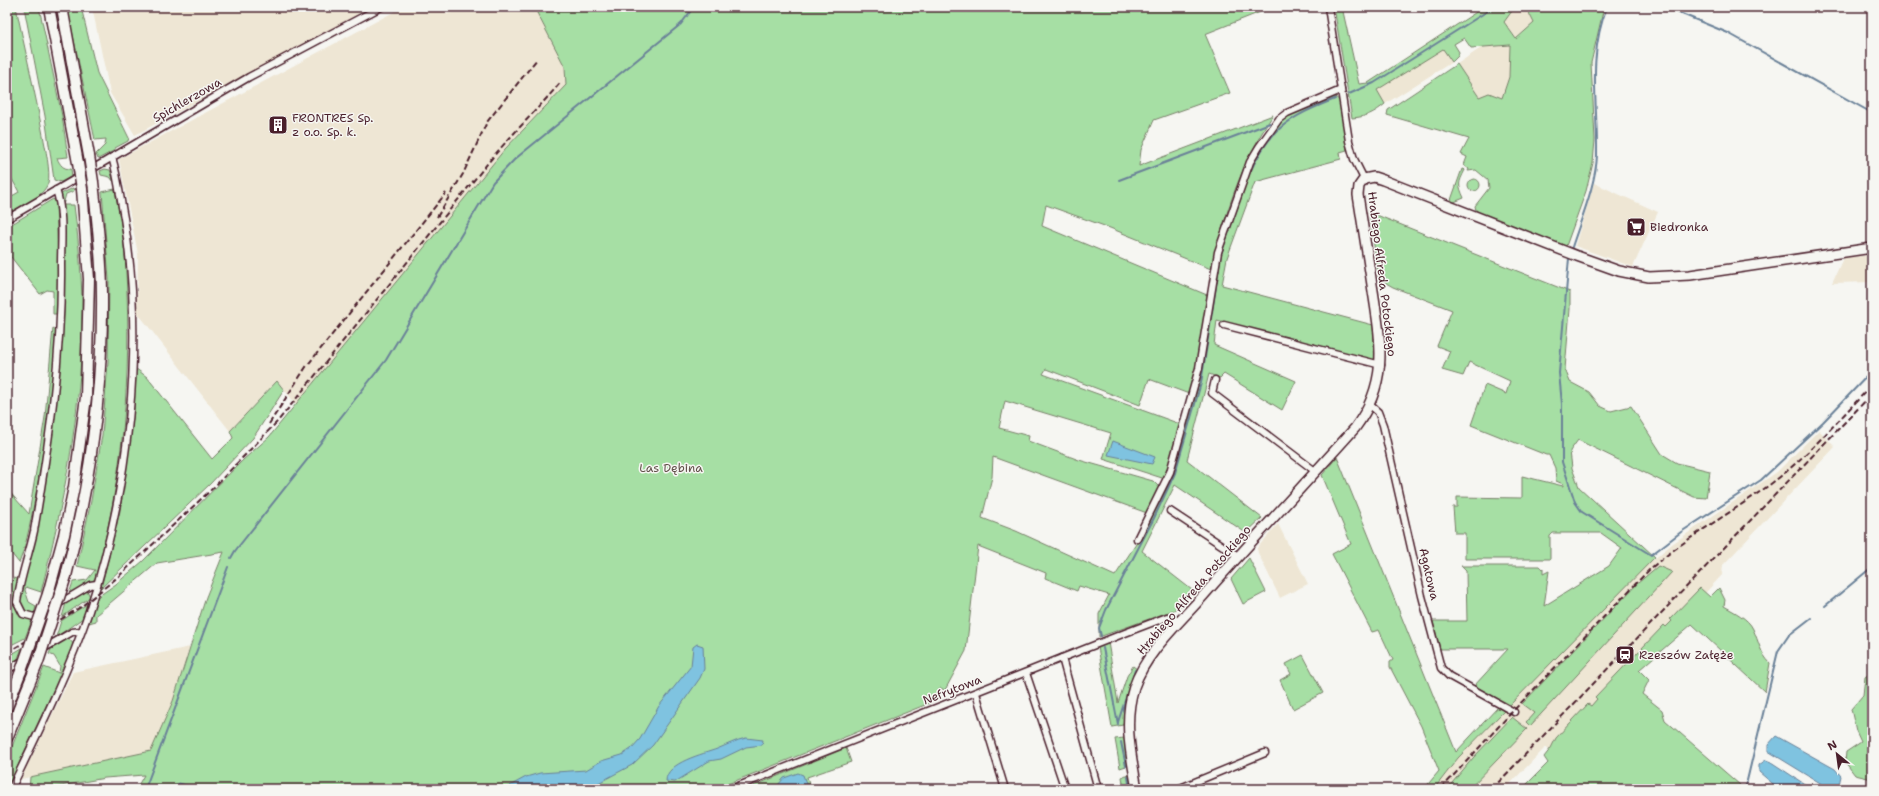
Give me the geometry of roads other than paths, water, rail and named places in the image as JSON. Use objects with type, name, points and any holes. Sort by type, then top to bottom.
[{"type":"main road","points":[[7,707],[48,594],[64,535],[74,487],[86,397],[89,278],[82,189],[49,7]]},
{"type":"main road","points":[[7,738],[38,662],[66,576],[87,481],[97,408],[102,293],[93,182],[62,7]]},
{"type":"street","name":"Spichlerzowa","points":[[7,219],[249,77],[381,7]]},
{"type":"street","name":"Hrabiego Alfreda Potockiego","points":[[1328,7],[1354,159],[1364,179]]},
{"type":"street","points":[[1137,539],[1170,472],[1199,368],[1218,252],[1250,162],[1259,146],[1279,119],[1287,113],[1341,90]]},
{"type":"street","points":[[11,789],[47,714],[82,631],[97,584],[117,501],[126,441],[133,335],[128,244],[116,171],[112,157]]},
{"type":"street","name":"Hrabiego Alfreda Potockiego","points":[[1137,789],[1128,729],[1131,699],[1137,680],[1148,661],[1180,621],[1355,428],[1370,405],[1376,390],[1381,365],[1380,332],[1358,195],[1359,186],[1364,179],[1374,177],[1619,271],[1649,277],[1690,275],[1872,248]]},
{"type":"street","points":[[56,190],[59,203],[61,328],[56,382],[44,471],[33,534],[16,602],[23,614],[34,616],[50,609],[90,585],[97,584]]},
{"type":"street","points":[[1224,325],[1381,365]]},
{"type":"street","points":[[1215,380],[1212,394],[1315,471]]},
{"type":"street","name":"Agatowa","points":[[1370,405],[1378,412],[1383,425],[1422,596],[1441,668],[1449,676],[1514,712]]},
{"type":"street","points":[[1170,511],[1238,556]]},
{"type":"street","name":"Nefrytowa","points":[[731,789],[1167,618],[1180,621]]},
{"type":"street","points":[[7,670],[72,632],[82,631]]},
{"type":"street","points":[[1062,658],[1098,789]]},
{"type":"street","points":[[1026,673],[1065,789]]},
{"type":"street","points":[[976,693],[1004,789]]},
{"type":"street","points":[[1178,789],[1265,753]]},
{"type":"water","points":[[1113,441],[1155,457],[1152,464],[1108,455]]},
{"type":"water","points":[[697,644],[703,646],[704,669],[700,678],[653,745],[632,765],[587,789],[504,789],[526,777],[540,773],[586,770],[601,761],[622,755],[631,749],[640,739],[659,706],[691,666],[693,647]]},
{"type":"water","points":[[1776,736],[1835,769],[1841,776],[1838,789],[1830,789],[1768,751],[1768,745]]},
{"type":"water","points":[[746,738],[763,740],[762,745],[746,747],[721,759],[709,761],[675,782],[666,781],[668,774],[679,764],[695,756]]},
{"type":"water","points":[[1766,760],[1812,789],[1779,789],[1759,772],[1759,765]]},
{"type":"water","points":[[798,773],[803,775],[808,789],[778,789],[778,785],[784,778]]},
{"type":"water","points":[[179,783],[201,789],[173,788]]},
{"type":"waterway","points":[[1349,94],[1374,83],[1494,7]]},
{"type":"waterway","points":[[1572,247],[1588,201],[1596,166],[1597,136],[1595,62],[1597,44],[1607,7]]},
{"type":"waterway","points":[[1665,7],[1728,33],[1872,113]]},
{"type":"waterway","points":[[231,558],[386,360],[493,182],[515,159],[681,24],[690,12]]},
{"type":"waterway","points":[[1249,174],[1265,145],[1283,126],[1305,112],[1335,99]]},
{"type":"waterway","points":[[1119,180],[1270,123]]},
{"type":"waterway","points":[[1101,636],[1099,628],[1106,610],[1154,518],[1175,473],[1201,383],[1221,254],[1244,188]]},
{"type":"waterway","points":[[1569,258],[1559,373],[1562,404],[1562,462],[1575,502],[1582,512],[1651,555],[1681,532],[1761,480],[1823,422],[1872,371]]},
{"type":"waterway","points":[[145,789],[228,567]]},
{"type":"waterway","points":[[1825,606],[1872,567]]},
{"type":"waterway","points":[[1745,789],[1778,651],[1789,635],[1811,618]]},
{"type":"waterway","points":[[1103,648],[1118,724]]},
{"type":"waterway","points":[[1118,722],[1135,670]]},
{"type":"waterway","points":[[1121,742],[1126,766]]},
{"type":"waterway","points":[[1128,777],[1130,789]]},
{"type":"railway","points":[[437,217],[463,174],[487,122],[537,59]]},
{"type":"railway","points":[[7,653],[82,606],[119,576],[214,487],[278,421],[492,158],[560,83]]},
{"type":"railway","points":[[269,424],[306,367],[446,193]]},
{"type":"railway","points":[[1441,789],[1512,712],[1650,569],[1679,546],[1757,494],[1786,472],[1824,436],[1872,385]]},
{"type":"railway","points":[[1492,789],[1872,394]]},
{"type":"place","name":"FRONTRES Sp. z o.o. Sp. k.","points":[[278,125]]},
{"type":"place","name":"Biedronka","points":[[1636,227]]},
{"type":"place","name":"Rzeszów Załęże","points":[[1625,655]]},
{"type":"park label","name":"Las Dębina","points":[[671,468]]}]
